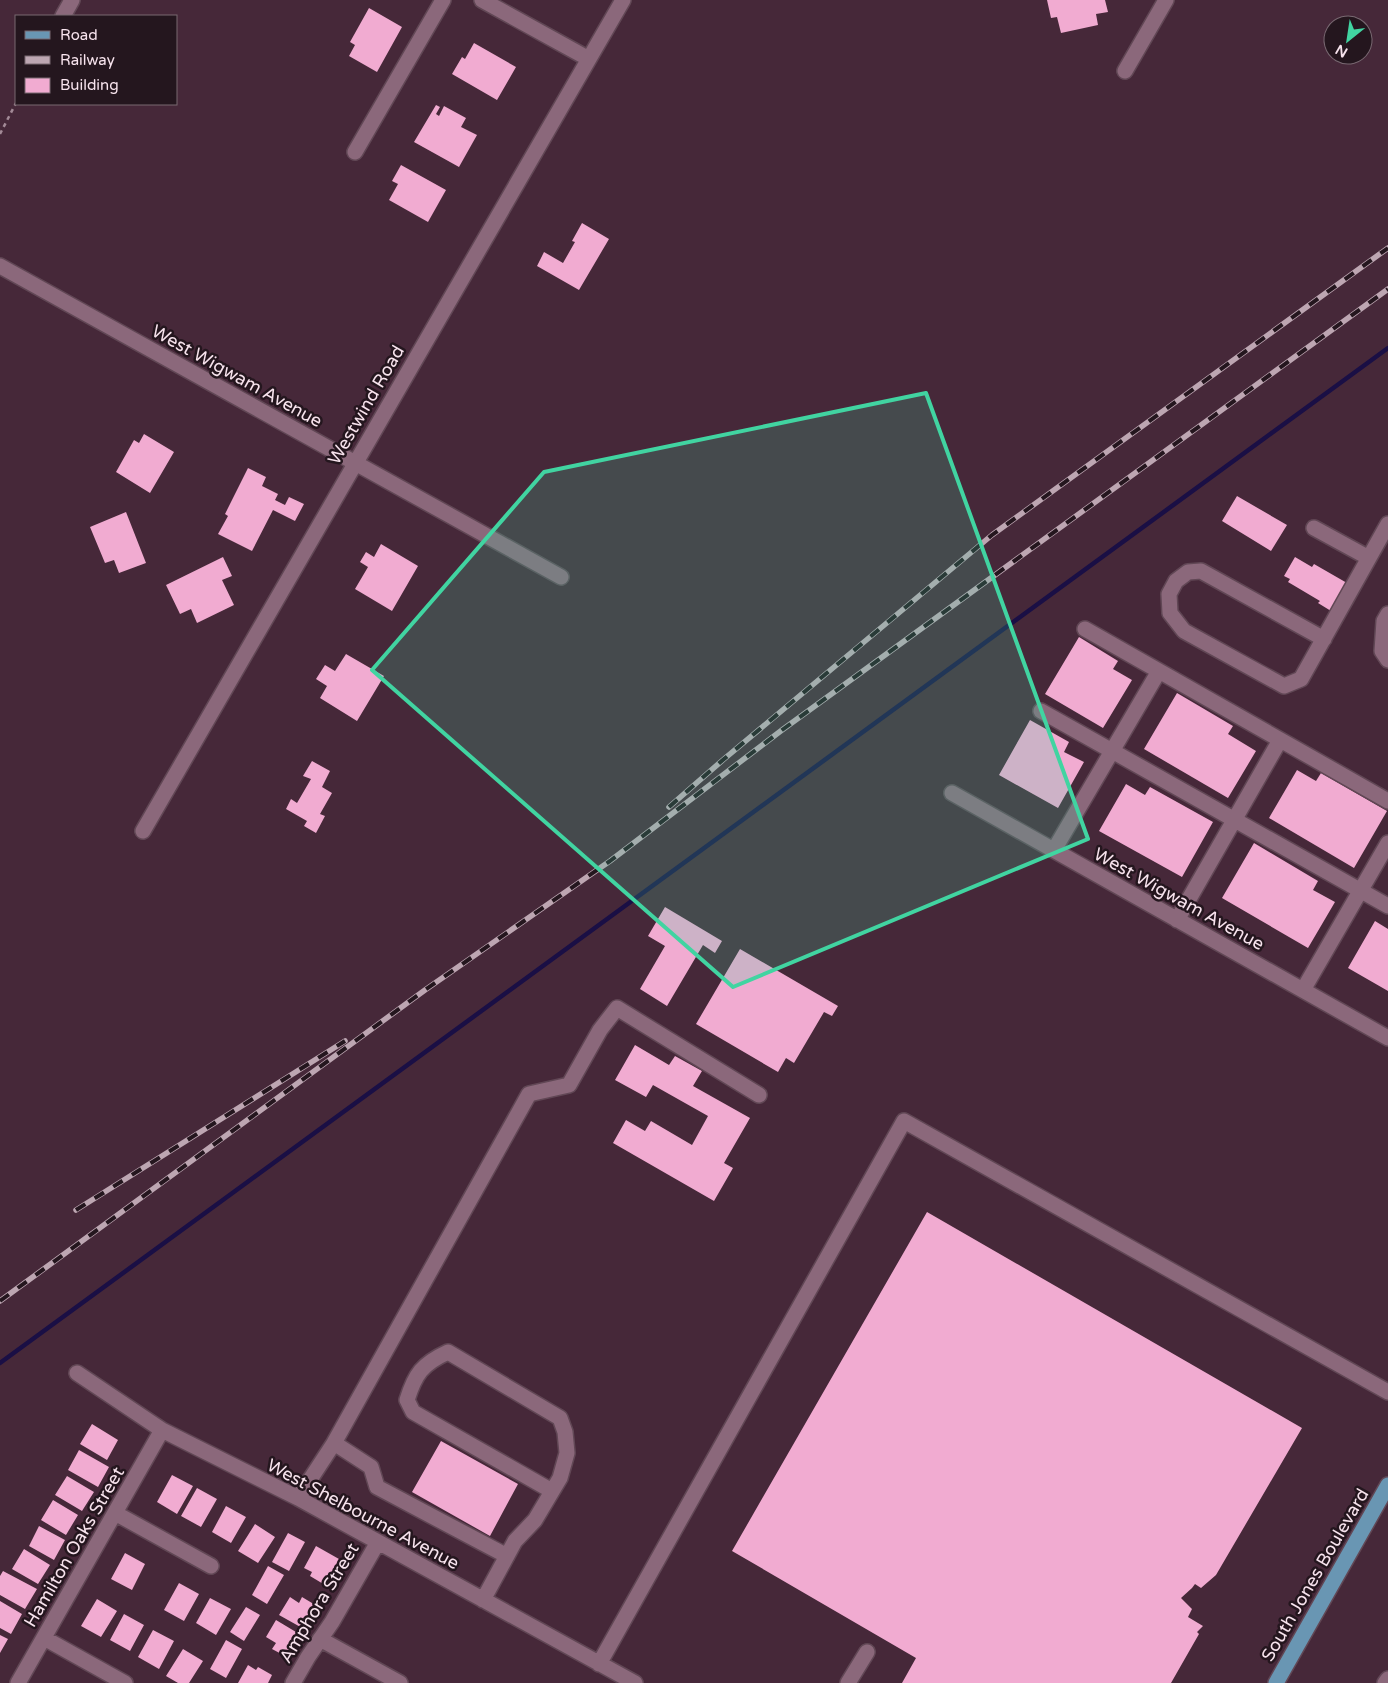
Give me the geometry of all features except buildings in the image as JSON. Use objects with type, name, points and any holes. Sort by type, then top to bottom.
[{"type":"main road","name":"South Jones Boulevard","points":[[1276,1683],[1388,1485]]},
{"type":"street","points":[[63,15],[72,0]]},
{"type":"street","points":[[355,152],[443,0]]},
{"type":"street","points":[[482,0],[589,58]]},
{"type":"street","name":"Westwind Road","points":[[144,831],[623,0]]},
{"type":"street","points":[[1125,71],[1166,0]]},
{"type":"street","name":"West Wigwam Avenue","points":[[0,266],[561,577]]},
{"type":"street","points":[[1324,639],[1201,571],[1188,572],[1176,581],[1169,594],[1170,613],[1184,631],[1284,686],[1301,679],[1324,639],[1388,524]]},
{"type":"street","points":[[1314,528],[1369,558]]},
{"type":"street","points":[[1388,614],[1384,621],[1382,651],[1388,660]]},
{"type":"street","points":[[1085,629],[1388,801]]},
{"type":"street","points":[[1054,850],[1159,671]]},
{"type":"street","points":[[1041,711],[1388,906]]},
{"type":"street","points":[[1177,920],[1280,740]]},
{"type":"street","name":"West Wigwam Avenue","points":[[952,793],[1388,1038]]},
{"type":"street","points":[[1303,990],[1388,843]]},
{"type":"street","points":[[298,1498],[334,1443],[529,1094],[570,1085],[600,1030],[616,1008],[759,1095]]},
{"type":"street","points":[[599,1664],[904,1121],[1388,1392]]},
{"type":"street","points":[[483,1600],[515,1541],[535,1520],[560,1478],[567,1453],[565,1432],[560,1418],[448,1352],[430,1360],[413,1381],[407,1400],[413,1412],[552,1491]]},
{"type":"street","name":"West Shelbourne Avenue","points":[[77,1373],[162,1430],[298,1498],[635,1683]]},
{"type":"street","name":"Hamilton Oaks Street","points":[[18,1683],[162,1430]]},
{"type":"street","points":[[334,1443],[371,1467],[377,1487],[507,1556]]},
{"type":"street","points":[[115,1513],[211,1566]]},
{"type":"street","name":"Amphora Street","points":[[293,1683],[332,1622],[378,1542]]},
{"type":"street","points":[[44,1638],[124,1683]]},
{"type":"street","points":[[320,1639],[400,1683]]},
{"type":"street","points":[[848,1683],[868,1652]]},
{"type":"street","points":[[1386,1683],[1388,1679]]},
{"type":"path","points":[[0,134],[15,105]]},
{"type":"highlighted area","points":[[926,393],[1088,839],[733,987],[372,670],[544,472]]},
{"type":"waterway","points":[[0,1363],[1388,348]]},
{"type":"railway","points":[[669,807],[992,535],[1388,248]]},
{"type":"railway","points":[[0,1301],[425,990],[610,861],[782,730],[1388,289]]},
{"type":"railway","points":[[76,1210],[345,1041]]}]
